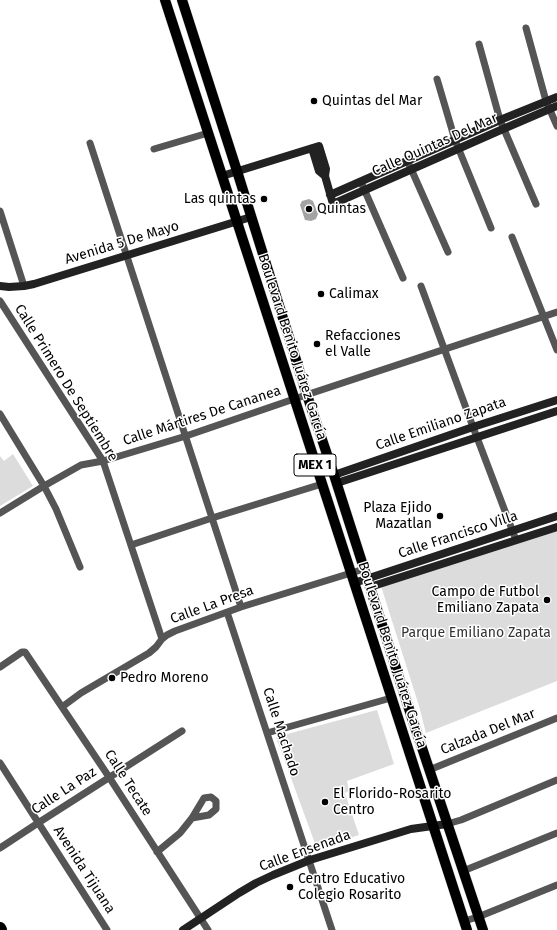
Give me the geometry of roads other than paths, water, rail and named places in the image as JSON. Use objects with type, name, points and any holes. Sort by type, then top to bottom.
[{"type":"main road","name":"Boulevard Benito Juárez García","points":[[165,0],[466,926]]},
{"type":"main road","name":"Boulevard Benito Juárez García","points":[[182,0],[307,395],[429,770],[483,930]]},
{"type":"street","points":[[526,28],[557,126]]},
{"type":"street","points":[[478,44],[503,129],[536,204]]},
{"type":"street","points":[[437,79],[458,149],[491,228]]},
{"type":"street","name":"Calle Quintas Del Mar","points":[[222,176],[315,147],[319,171],[324,176],[333,204],[503,129],[551,105],[557,96]]},
{"type":"street","name":"Calle Quintas Del Mar","points":[[330,195],[408,162],[500,120],[551,105]]},
{"type":"street","points":[[154,149],[208,133]]},
{"type":"street","points":[[90,143],[241,607]]},
{"type":"street","points":[[408,162],[448,252]]},
{"type":"street","points":[[361,182],[403,278]]},
{"type":"street","points":[[0,211],[24,286]]},
{"type":"street","name":"Avenida 5 De Mayo","points":[[0,286],[24,286],[127,256],[251,217]]},
{"type":"street","points":[[512,237],[557,350]]},
{"type":"street","points":[[422,286],[472,427],[516,540]]},
{"type":"street","name":"Calle Primero De Septiembre","points":[[0,301],[102,461],[162,639]]},
{"type":"street","name":"Calle Mártires De Cananea","points":[[0,513],[81,465],[102,461],[186,436],[557,312]]},
{"type":"street","name":"Calle Emiliano Zapata","points":[[335,479],[472,427],[557,400]]},
{"type":"street","name":"Calle Emiliano Zapata","points":[[335,479],[557,411]]},
{"type":"street","points":[[0,414],[44,486],[56,509],[80,566]]},
{"type":"street","points":[[130,545],[322,484]]},
{"type":"street","name":"Calle Francisco Villa","points":[[367,578],[557,516]]},
{"type":"street","name":"Calle Francisco Villa","points":[[367,578],[516,540],[557,527]]},
{"type":"street","points":[[353,578],[367,578]]},
{"type":"street","name":"Calle La Presa","points":[[62,707],[149,653],[162,639],[175,631],[241,607],[353,578]]},
{"type":"street","name":"Calle Machado","points":[[227,612],[332,930]]},
{"type":"street","name":"Calle Tecate","points":[[0,667],[24,651],[25,652],[109,777],[208,930]]},
{"type":"street","points":[[267,733],[391,698]]},
{"type":"street","name":"Calzada Del Mar","points":[[429,770],[557,718]]},
{"type":"street","name":"Calle La Paz","points":[[0,848],[182,731]]},
{"type":"street","name":"Avenida Tijuana","points":[[0,763],[107,930]]},
{"type":"street","points":[[447,824],[461,820],[557,780]]},
{"type":"street","points":[[157,852],[180,833],[192,818]]},
{"type":"street","name":"Calle Ensenada","points":[[183,930],[256,883],[310,860],[411,829],[447,824]]},
{"type":"street","points":[[463,871],[557,833]]},
{"type":"street","points":[[466,926],[478,917],[557,885]]},
{"type":"place","name":"Quintas del Mar","points":[[314,101]]},
{"type":"place","name":"Las quintas","points":[[264,199]]},
{"type":"place","name":"Quintas","points":[[309,209]]},
{"type":"place","name":"Calimax","points":[[321,294]]},
{"type":"place","name":"Refacciones el Valle","points":[[317,344]]},
{"type":"place","name":"Plaza Ejido Mazatlan","points":[[440,516]]},
{"type":"place","name":"Campo de Futbol Emiliano Zapata","points":[[547,600]]},
{"type":"place","name":"Pedro Moreno","points":[[112,678]]},
{"type":"place","name":"El Florido-Rosarito Centro","points":[[325,802]]},
{"type":"place","name":"Centro Educativo Colegio Rosarito","points":[[290,887]]},
{"type":"park label","name":"Parque Emiliano Zapata","points":[[476,633]]}]
